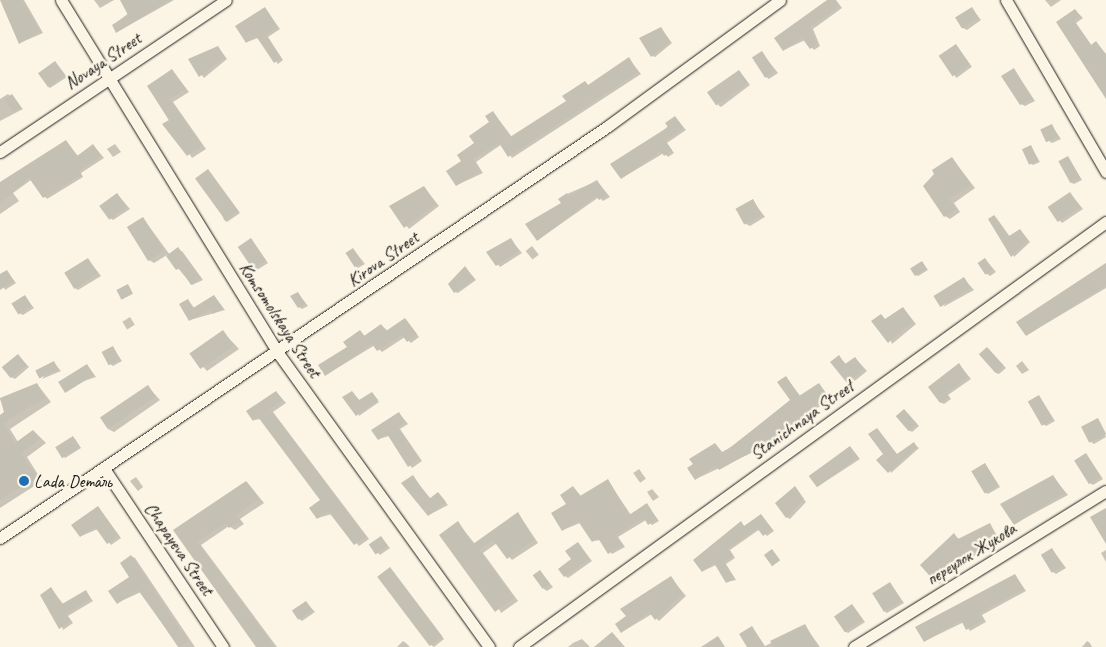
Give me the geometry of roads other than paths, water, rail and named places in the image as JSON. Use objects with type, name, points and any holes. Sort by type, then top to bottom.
[{"type":"street","name":"Komsomolskaya Street","points":[[61,0],[106,80],[278,353],[489,647]]},
{"type":"street","name":"Novaya Street","points":[[0,152],[226,0]]},
{"type":"street","name":"Kirova Street","points":[[0,538],[105,470],[278,353],[608,126],[780,0]]},
{"type":"street","points":[[1006,0],[1106,172]]},
{"type":"street","name":"Stanichnaya Street","points":[[519,647],[1106,222]]},
{"type":"street","name":"Chapayeva Street","points":[[105,470],[223,647]]},
{"type":"street","name":"переулок Жукова","points":[[854,647],[1106,491]]},
{"type":"place","name":"Lada Dеталь","points":[[24,481]]}]
